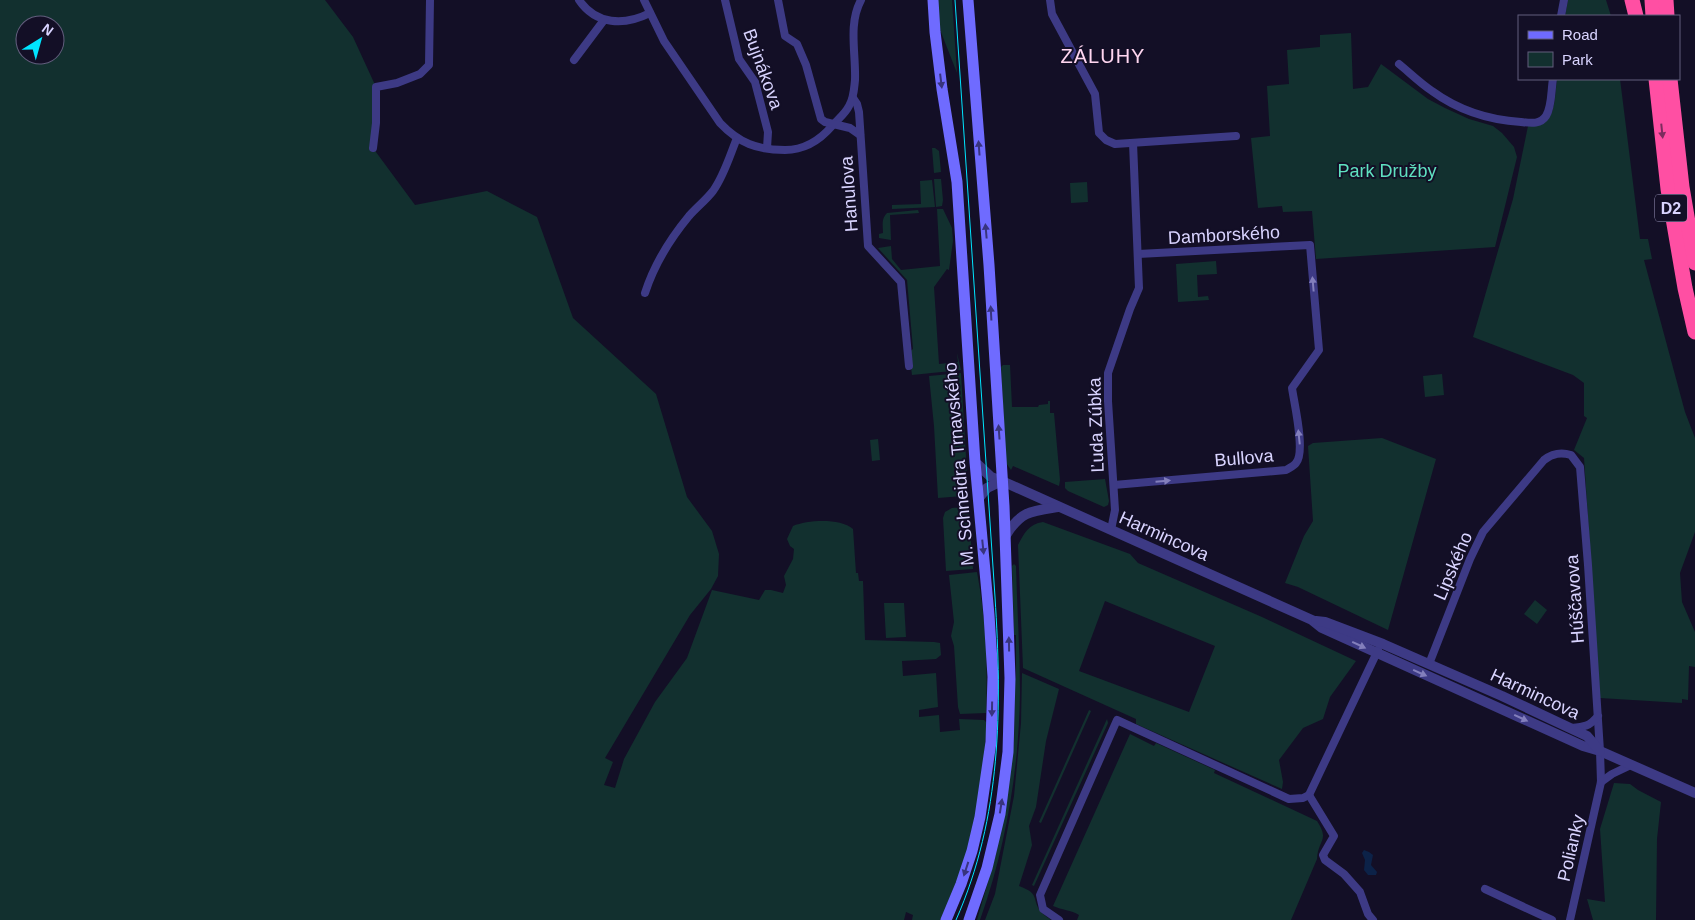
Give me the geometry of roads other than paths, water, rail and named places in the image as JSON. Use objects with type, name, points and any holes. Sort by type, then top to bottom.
[{"type":"highway","points":[[1632,0],[1636,15]]},
{"type":"highway","points":[[1652,0],[1653,15]]},
{"type":"highway","points":[[1666,0],[1667,15]]},
{"type":"highway","name":"D2","points":[[1659,80],[1682,187],[1695,263]]},
{"type":"highway","name":"D2","points":[[1659,80],[1668,189],[1685,288],[1695,332]]},
{"type":"main road","name":"M. Schneidra Trnavského","points":[[933,0],[942,89],[956,182],[975,462],[991,643],[992,709],[991,742],[975,840],[961,884],[946,920]]},
{"type":"main road","points":[[968,0],[989,265],[1006,536],[1010,678],[1008,752],[1001,806],[985,875],[969,920]]},
{"type":"street","points":[[373,148],[376,124],[376,87],[397,83],[420,74],[429,65],[430,0]]},
{"type":"street","points":[[579,0],[588,12],[604,20],[625,21],[650,13]]},
{"type":"street","name":"Hanulova","points":[[644,0],[664,41],[720,123],[747,144],[767,148],[794,149],[805,146],[820,138],[844,114],[853,98],[856,62],[854,30],[856,12],[861,0]]},
{"type":"street","name":"Bujnákova","points":[[725,0],[739,58],[755,82],[768,132],[767,148]]},
{"type":"street","points":[[778,0],[785,36],[797,44],[806,65],[820,117],[825,122],[850,128],[860,135]]},
{"type":"street","points":[[1050,0],[1052,14],[1095,94],[1098,133],[1106,140],[1115,144],[1236,136]]},
{"type":"street","points":[[1561,15],[1564,0]]},
{"type":"street","points":[[574,60],[604,20]]},
{"type":"street","points":[[1399,64],[1431,91],[1450,103],[1472,113],[1496,120],[1527,123],[1542,121],[1546,116],[1553,80]]},
{"type":"street","name":"Hanulova","points":[[853,98],[859,112],[868,246],[901,282],[909,366]]},
{"type":"street","points":[[645,293],[656,264],[678,231],[688,217],[713,191],[737,138]]},
{"type":"street","name":"Ľuda Zúbka","points":[[1111,530],[1115,510],[1108,374],[1139,288],[1133,143]]},
{"type":"street","name":"Damborského","points":[[1138,254],[1310,245]]},
{"type":"street","name":"Bullova","points":[[1114,485],[1286,470],[1296,463],[1300,454],[1300,442],[1292,388],[1319,350],[1310,245]]},
{"type":"street","name":"Lipského","points":[[1429,664],[1473,552],[1483,532],[1544,460],[1550,455],[1564,453]]},
{"type":"street","name":"Húščavova","points":[[1564,453],[1572,455],[1580,467],[1600,751]]},
{"type":"street","name":"Harmincova","points":[[975,462],[991,477],[1002,480],[1058,507],[1312,620],[1322,628],[1582,746],[1600,751],[1695,793]]},
{"type":"street","points":[[978,499],[987,488],[1002,480]]},
{"type":"street","points":[[1006,536],[1014,522],[1021,516],[1034,511],[1058,507]]},
{"type":"street","name":"Harmincova","points":[[1312,620],[1325,622],[1383,644],[1570,728],[1587,736],[1600,751]]},
{"type":"street","points":[[1059,920],[1043,909],[1040,895],[1117,720],[1289,799],[1303,798],[1309,795],[1376,653],[1383,644]]},
{"type":"street","points":[[1570,728],[1592,724],[1598,716]]},
{"type":"street","name":"Polianky","points":[[1570,920],[1601,782],[1600,751]]},
{"type":"street","points":[[1601,782],[1612,774],[1631,765]]},
{"type":"street","points":[[1309,795],[1334,836],[1323,855],[1325,860],[1344,874],[1360,892],[1368,914],[1373,920]]},
{"type":"street","points":[[1485,888],[1552,920]]},
{"type":"water","points":[[1364,850],[1373,855],[1371,865],[1377,872],[1376,875],[1368,875],[1364,870],[1365,860],[1362,853]]},
{"type":"tram line","points":[[955,0],[995,597],[998,680],[998,721],[990,801],[971,881],[956,920]]},
{"type":"district","name":"ZÁLUHY","points":[[1103,56]]},
{"type":"park label","name":"Park Družby","points":[[1387,171]]}]
